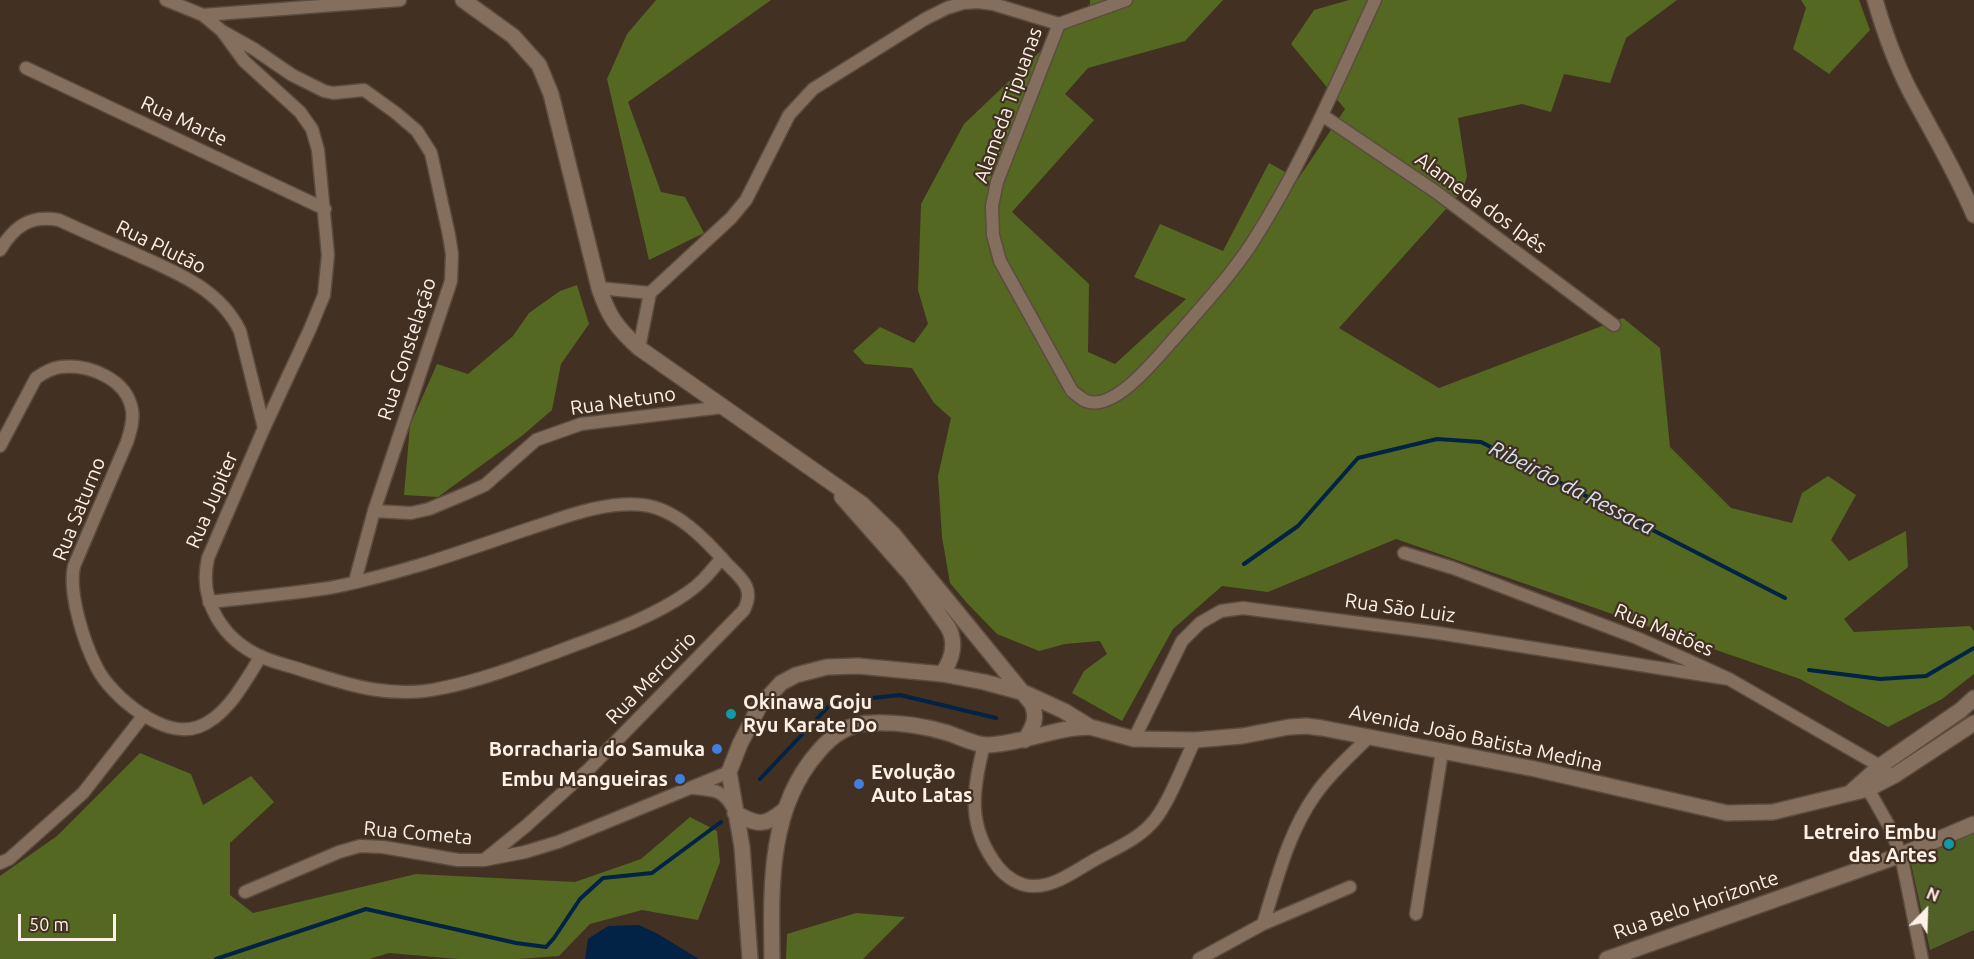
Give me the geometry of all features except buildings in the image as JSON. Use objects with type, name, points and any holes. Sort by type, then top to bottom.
[{"type":"main road","name":"Avenida João Batista Medina","points":[[463,0],[513,36],[539,64],[551,94],[598,288],[608,314],[622,332],[639,348],[862,504],[892,534],[1024,693]]},
{"type":"main road","points":[[1875,0],[1885,35],[1910,90],[1974,215]]},
{"type":"main road","name":"Avenida João Batista Medina","points":[[832,485],[911,575],[953,635],[951,659],[942,674],[1024,693],[1064,711],[1090,727]]},
{"type":"main road","points":[[750,959],[742,847],[729,772],[759,707],[781,683],[796,675],[827,667],[858,666],[942,674]]},
{"type":"main road","points":[[772,959],[771,890],[783,811],[807,764],[829,740],[845,728],[863,723],[894,724],[946,733],[984,745],[1024,740],[1033,728],[1035,713],[1024,693]]},
{"type":"main road","points":[[1868,786],[1974,698]]},
{"type":"main road","points":[[1868,786],[1894,775],[1974,723]]},
{"type":"main road","name":"Avenida João Batista Medina","points":[[1024,740],[1077,727],[1090,727],[1134,739],[1195,740],[1242,736],[1306,726],[1535,769],[1727,813],[1773,812],[1868,786]]},
{"type":"main road","points":[[735,813],[748,820],[762,823],[768,822],[783,811]]},
{"type":"main road","name":"Rua Belo Horizonte","points":[[1607,959],[1901,855],[1974,824]]},
{"type":"street","name":"Rua Constelação","points":[[166,0],[202,15],[222,31],[292,75],[324,91],[333,93],[364,90],[373,95],[417,131],[431,153],[452,254],[451,281],[374,511],[355,581]]},
{"type":"street","points":[[202,15],[400,0]]},
{"type":"street","points":[[1059,24],[1126,0]]},
{"type":"street","name":"Alameda Tipuanas","points":[[650,293],[731,218],[746,200],[789,115],[813,89],[832,75],[947,8],[963,3],[993,4],[1059,24],[997,182],[992,206],[993,235],[1000,261],[1072,391],[1087,402],[1101,402],[1119,395],[1154,361],[1223,282],[1258,233],[1322,115],[1375,0]]},
{"type":"street","name":"Rua Jupiter","points":[[222,31],[244,60],[300,112],[312,129],[318,150],[328,255],[324,295],[208,558],[204,577],[209,602],[220,624],[232,638],[261,657],[366,690],[402,692],[441,689],[495,674],[614,631],[687,593],[704,579],[722,558]]},
{"type":"street","name":"Rua Marte","points":[[26,68],[324,209]]},
{"type":"street","name":"Alameda dos Ipês","points":[[1322,115],[1436,192],[1614,325]]},
{"type":"street","name":"Rua Plutão","points":[[0,250],[7,238],[25,223],[36,218],[48,218],[59,220],[190,279],[216,300],[235,320],[240,331],[264,428]]},
{"type":"street","points":[[598,288],[650,293],[639,348]]},
{"type":"street","name":"Rua Saturno","points":[[0,446],[36,378],[55,368],[77,367],[93,370],[114,381],[126,395],[133,419],[127,442],[72,574],[80,621],[98,669],[118,693],[144,715],[160,724],[177,729],[196,728],[212,720],[242,686],[261,657]]},
{"type":"street","name":"Rua Netuno","points":[[374,511],[411,513],[429,509],[485,485],[536,440],[581,424],[723,407]]},
{"type":"street","points":[[209,602],[324,589],[420,565],[582,512],[616,505],[644,505],[665,511],[683,522],[722,558]]},
{"type":"street","name":"Rua Matões","points":[[1404,553],[1453,568],[1637,638],[1729,679],[1868,786]]},
{"type":"street","name":"Rua Mercurio","points":[[484,860],[526,826],[589,769],[744,610],[748,601],[745,582],[722,558]]},
{"type":"street","name":"Rua São Luiz","points":[[1134,739],[1182,641],[1200,623],[1221,611],[1243,608],[1438,633],[1729,679]]},
{"type":"street","points":[[0,863],[9,859],[83,794],[144,715]]},
{"type":"street","points":[[1263,924],[1288,846],[1301,817],[1315,794],[1369,737]]},
{"type":"street","points":[[984,745],[976,778],[975,822],[985,850],[1003,873],[1019,883],[1034,886],[1068,875],[1140,834],[1152,824],[1161,811],[1195,740]]},
{"type":"street","points":[[1416,914],[1443,752]]},
{"type":"street","name":"Rua Cometa","points":[[245,892],[339,852],[360,846],[383,847],[458,860],[484,860],[525,852],[558,842],[729,772]]},
{"type":"street","points":[[1868,786],[1901,855],[1922,959]]},
{"type":"street","points":[[692,788],[715,790],[727,797],[735,813]]},
{"type":"street","points":[[1199,959],[1263,924],[1350,887]]},
{"type":"green space","points":[[656,0],[771,0],[628,102],[661,192],[685,197],[704,233],[649,260],[607,79],[627,34]]},
{"type":"green space","points":[[1090,0],[1223,0],[1185,41],[1088,68],[1065,94],[1094,120],[1012,212],[1089,284],[1088,352],[1115,364],[1186,299],[1134,277],[1160,224],[1223,251],[1269,163],[1298,179],[1345,109],[1291,44],[1314,10],[1349,0],[1677,0],[1626,38],[1610,83],[1564,74],[1551,112],[1522,104],[1458,118],[1467,176],[1463,190],[1339,328],[1439,388],[1623,318],[1660,348],[1670,447],[1731,508],[1792,523],[1802,493],[1828,476],[1856,495],[1831,540],[1849,561],[1906,531],[1908,567],[1844,619],[1854,632],[1970,626],[1974,631],[1974,674],[1942,699],[1888,727],[1800,679],[1396,539],[1268,592],[1222,586],[1173,629],[1122,721],[1072,693],[1084,671],[1107,654],[1100,641],[1065,644],[1039,651],[997,634],[967,603],[950,583],[942,537],[938,476],[951,418],[934,403],[912,368],[865,364],[853,351],[880,327],[914,343],[928,324],[918,290],[921,204],[964,124],[1090,4]]},
{"type":"green space","points":[[1801,0],[1859,0],[1870,30],[1829,74],[1793,49],[1806,8]]},
{"type":"green space","points":[[577,285],[589,324],[561,364],[552,410],[523,435],[438,497],[404,495],[410,425],[437,364],[468,374],[513,336],[529,313],[560,291]]},
{"type":"green space","points":[[140,753],[191,774],[203,805],[251,776],[274,802],[230,843],[230,895],[253,913],[416,874],[575,882],[641,859],[690,817],[717,831],[720,862],[698,920],[642,910],[590,924],[559,956],[458,959],[389,953],[369,959],[0,959],[0,876],[57,836]]},
{"type":"green space","points":[[1974,831],[1974,930],[1930,950],[1910,859]]},
{"type":"green space","points":[[856,913],[905,917],[863,959],[786,959],[787,934]]},
{"type":"water","points":[[639,925],[699,959],[585,959],[588,939],[608,926]]},
{"type":"waterway","name":"Ribeirão da Ressaca","points":[[1244,564],[1298,526],[1358,458],[1437,439],[1481,442],[1785,598]]},
{"type":"waterway","points":[[1809,670],[1880,679],[1926,676],[1974,648]]},
{"type":"waterway","points":[[760,779],[830,705],[844,701],[900,695],[996,718]]},
{"type":"waterway","points":[[216,959],[366,909],[516,943],[546,947],[580,899],[603,878],[652,873],[721,822]]},
{"type":"place","name":"Okinawa Goju Ryu Karate Do","points":[[731,714]]},
{"type":"place","name":"Borracharia do Samuka","points":[[717,749]]},
{"type":"place","name":"Embu Mangueiras","points":[[680,779]]},
{"type":"place","name":"Evolução Auto Latas","points":[[859,784]]},
{"type":"place","name":"Letreiro Embu das Artes","points":[[1949,844]]}]
